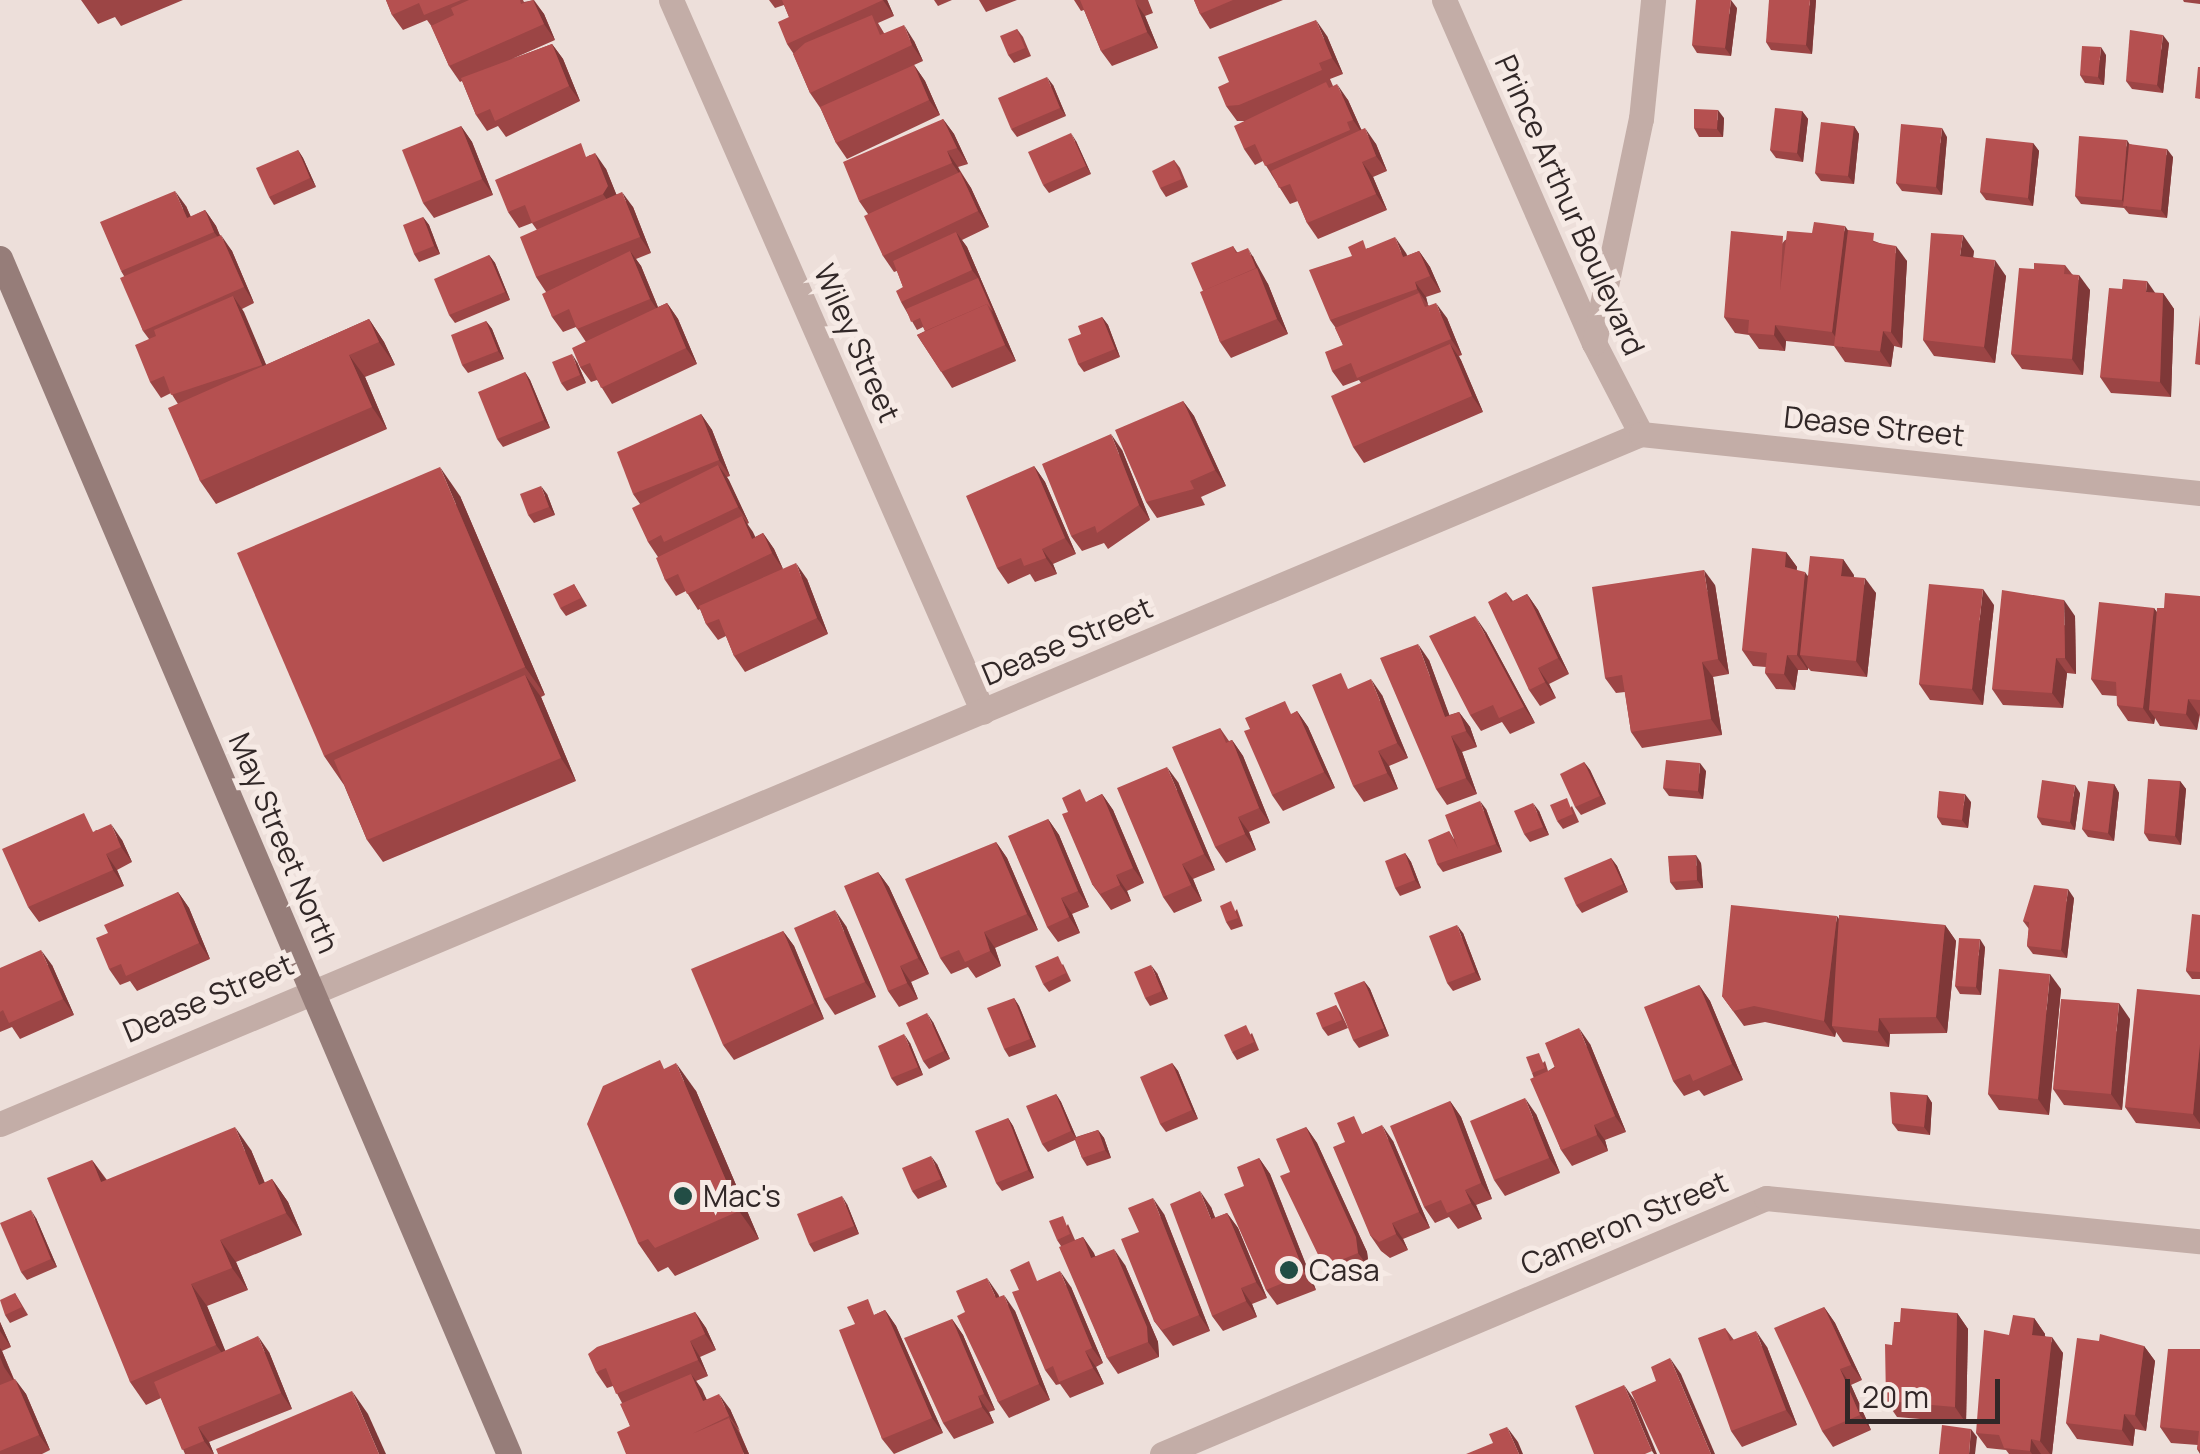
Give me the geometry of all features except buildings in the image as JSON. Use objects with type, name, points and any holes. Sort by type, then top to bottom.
[{"type":"main road","name":"May Street North","points":[[0,258],[509,1454]]},
{"type":"street","name":"Wiley Street","points":[[672,0],[983,712]]},
{"type":"street","name":"Prince Arthur Boulevard","points":[[1444,0],[1594,344],[1641,434]]},
{"type":"street","points":[[1594,344],[1641,119],[1654,0]]},
{"type":"street","name":"Dease Street","points":[[0,1124],[1641,434],[2200,493]]},
{"type":"street","name":"Cameron Street","points":[[1162,1454],[1766,1198],[2200,1241]]},
{"type":"place","name":"Mac's","points":[[683,1196]]},
{"type":"place","name":"Casa","points":[[1289,1270]]}]
